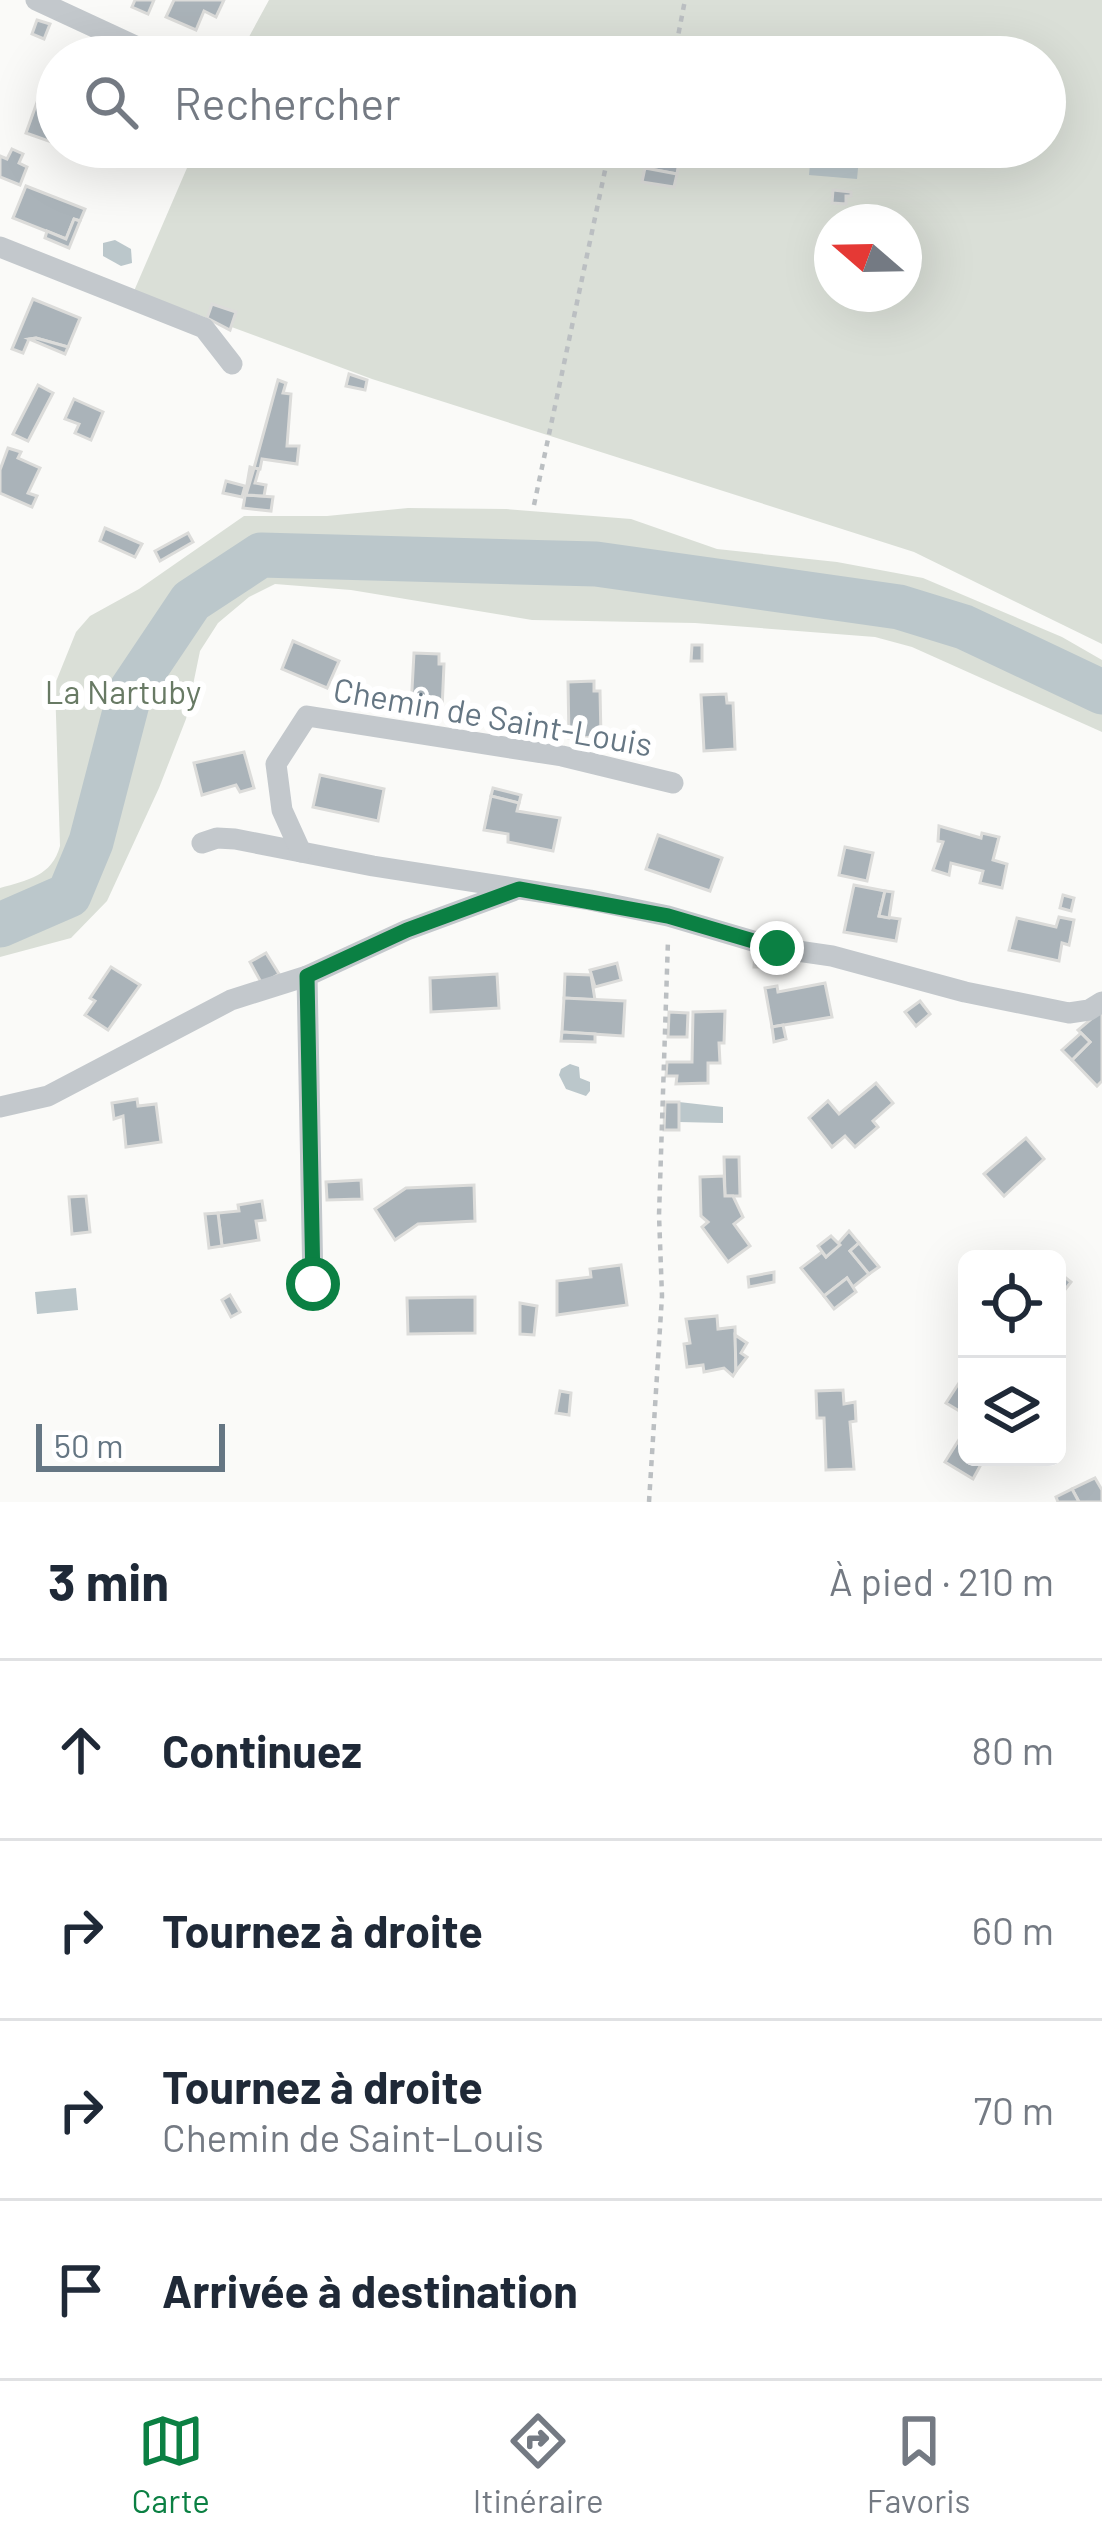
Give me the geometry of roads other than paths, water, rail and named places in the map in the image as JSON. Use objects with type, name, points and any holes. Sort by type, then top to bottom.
[{"type":"street","points":[[36,0],[114,36]]},
{"type":"street","points":[[0,247],[204,328],[232,364]]},
{"type":"street","name":"Chemin de Saint-Louis","points":[[301,852],[281,810],[276,764],[307,716],[562,756],[673,783]]},
{"type":"street","points":[[202,843],[236,839],[668,916],[760,944],[832,956],[965,992],[1069,1013],[1102,1002]]},
{"type":"street","points":[[0,1107],[48,1096],[231,1000],[307,976],[407,930],[519,889]]},
{"type":"street","points":[[307,976],[313,1284]]},
{"type":"waterway","name":"La Nartuby","points":[[0,925],[69,895],[91,842],[130,692],[191,601],[261,555],[596,564],[899,607],[964,627],[1102,692]]}]
